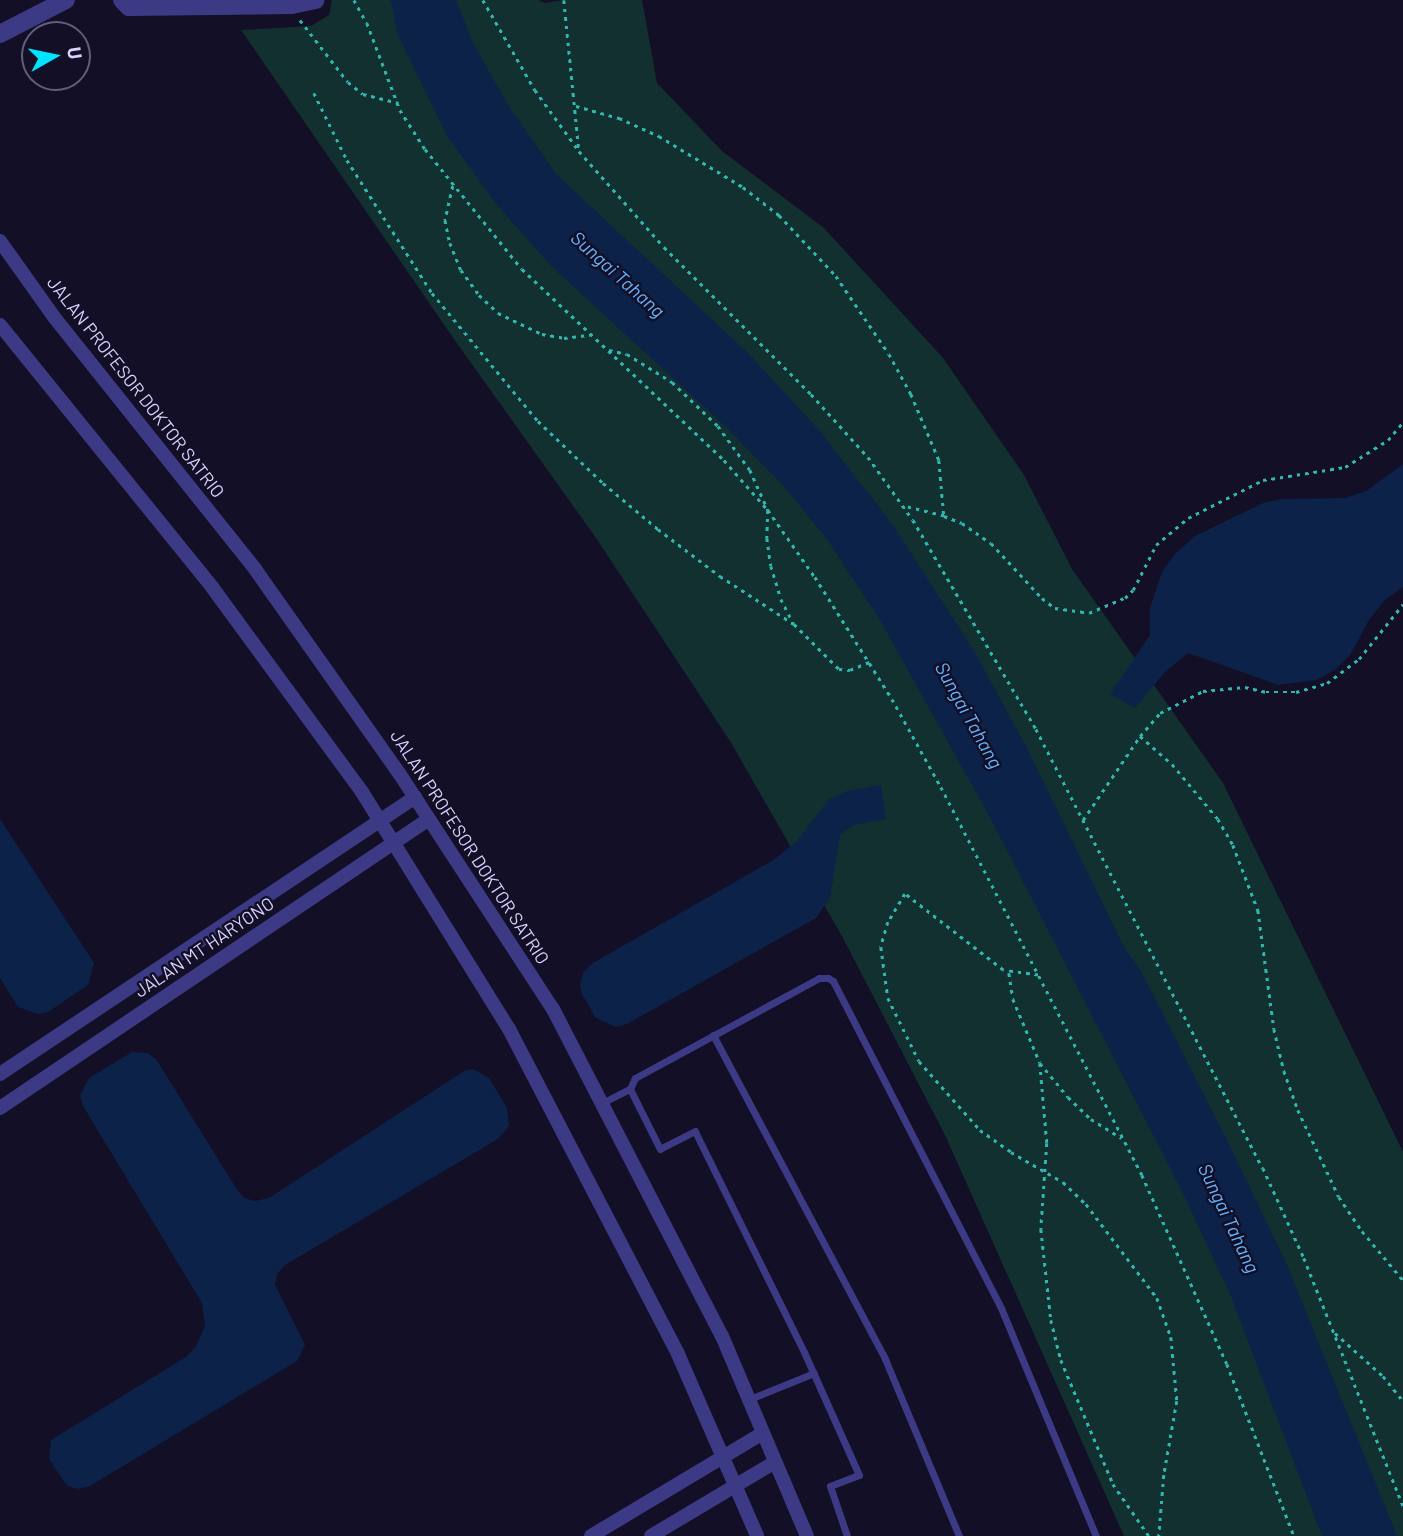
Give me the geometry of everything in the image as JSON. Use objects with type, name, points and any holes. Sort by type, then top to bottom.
[{"type":"street","points":[[0,34],[66,0]]},
{"type":"street","points":[[122,0],[129,7],[292,5],[316,0]]},
{"type":"street","name":"JALAN PROFESOR DOKTOR SATRIO","points":[[0,241],[54,317],[255,569],[415,797],[553,1009],[722,1336],[807,1536]]},
{"type":"street","points":[[0,325],[212,587],[379,820],[509,1029],[678,1354],[757,1536]]},
{"type":"street","name":"JALAN MT HARYONO","points":[[0,1074],[415,797]]},
{"type":"street","name":"JALAN MT HARYONO","points":[[0,1108],[429,819]]},
{"type":"street","points":[[591,1536],[763,1433]]},
{"type":"street","points":[[651,1536],[775,1461]]},
{"type":"lane","points":[[602,1104],[630,1089],[635,1078],[819,978],[833,981],[1001,1308],[1096,1536]]},
{"type":"lane","points":[[713,1035],[885,1359],[959,1536]]},
{"type":"lane","points":[[630,1089],[660,1149],[695,1131],[814,1373],[859,1475],[830,1486],[847,1536]]},
{"type":"lane","points":[[749,1399],[814,1373]]},
{"type":"path","points":[[354,0],[367,23],[398,103],[425,149],[453,186],[522,269],[724,460],[768,510],[869,662],[942,787],[1142,1175],[1196,1292],[1294,1536]]},
{"type":"path","points":[[483,0],[535,90],[579,151],[664,247],[811,394],[868,457],[904,506],[1036,729],[1263,1168],[1333,1331],[1403,1506]]},
{"type":"path","points":[[564,0],[579,151]]},
{"type":"path","points":[[292,5],[304,27],[348,82],[363,94],[398,103]]},
{"type":"path","points":[[314,93],[347,160],[432,293],[538,421],[603,483],[658,529],[719,576],[794,624],[839,669],[850,670],[869,662]]},
{"type":"path","points":[[576,106],[619,118],[704,161],[743,187],[808,244],[862,312],[911,394],[939,460],[944,516]]},
{"type":"path","points":[[453,186],[446,220],[450,243],[461,270],[479,295],[498,313],[542,334],[564,338],[590,335]]},
{"type":"path","points":[[606,350],[627,354],[672,382],[718,426],[750,470],[768,510],[767,538],[771,566],[781,599],[794,624]]},
{"type":"path","points":[[904,506],[962,523],[991,543],[1055,608],[1089,613],[1125,598],[1133,590],[1157,545],[1188,518],[1263,480],[1345,467],[1388,440],[1403,422]]},
{"type":"path","points":[[1083,820],[1140,736],[1160,713],[1203,691],[1245,687],[1280,693],[1296,692],[1327,683],[1359,659],[1403,604]]},
{"type":"path","points":[[1140,736],[1198,792],[1233,845],[1258,910],[1275,1029],[1284,1071],[1298,1110],[1318,1158],[1339,1197],[1362,1231],[1403,1280]]},
{"type":"path","points":[[1038,975],[1009,971],[990,962],[980,950],[905,894],[888,922],[881,947],[888,998],[919,1061],[980,1130],[1011,1152],[1063,1182],[1104,1224],[1157,1298],[1165,1315],[1175,1364],[1177,1401],[1164,1475],[1159,1536]]},
{"type":"path","points":[[1009,971],[1013,999],[1040,1063],[1068,1097],[1091,1119],[1121,1138]]},
{"type":"path","points":[[1040,1063],[1047,1131],[1041,1229],[1044,1275],[1061,1360],[1113,1484],[1149,1536]]},
{"type":"path","points":[[1333,1331],[1383,1376],[1403,1401]]},
{"type":"green space","points":[[332,0],[538,0],[545,3],[563,0],[642,0],[657,83],[722,151],[824,228],[943,358],[1024,475],[1072,569],[1223,783],[1403,1152],[1403,1536],[1124,1536],[945,1135],[843,938],[730,741],[596,538],[456,342],[241,30],[311,26],[329,15]]},
{"type":"water","name":"Sungai Tahang","points":[[391,0],[456,0],[473,43],[508,105],[557,175],[749,354],[818,429],[893,525],[974,651],[1026,746],[1124,947],[1142,973],[1227,1140],[1287,1265],[1397,1536],[1322,1536],[1230,1294],[1182,1191],[992,821],[880,620],[827,539],[781,483],[726,427],[550,265],[494,201],[447,136],[397,33]]},
{"type":"water","points":[[1403,464],[1403,587],[1385,600],[1369,620],[1350,655],[1336,669],[1317,680],[1278,685],[1188,653],[1166,671],[1135,708],[1110,694],[1150,635],[1150,608],[1162,572],[1175,554],[1195,536],[1263,503],[1282,499],[1345,498],[1366,491]]},
{"type":"water","points":[[881,785],[886,819],[853,825],[840,835],[830,898],[816,918],[627,1024],[615,1027],[595,1017],[582,994],[580,984],[583,973],[591,964],[775,859],[797,841],[829,799],[847,791]]},
{"type":"water","points":[[0,819],[94,963],[88,985],[48,1012],[38,1014],[18,1007],[0,978]]},
{"type":"water","points":[[132,1052],[147,1053],[156,1059],[236,1188],[244,1198],[255,1201],[269,1198],[464,1071],[473,1069],[489,1078],[507,1108],[509,1126],[498,1139],[285,1265],[277,1274],[275,1285],[305,1345],[297,1361],[90,1486],[78,1489],[67,1486],[49,1459],[51,1440],[186,1357],[196,1347],[205,1326],[202,1303],[83,1106],[80,1096],[89,1078]]}]
